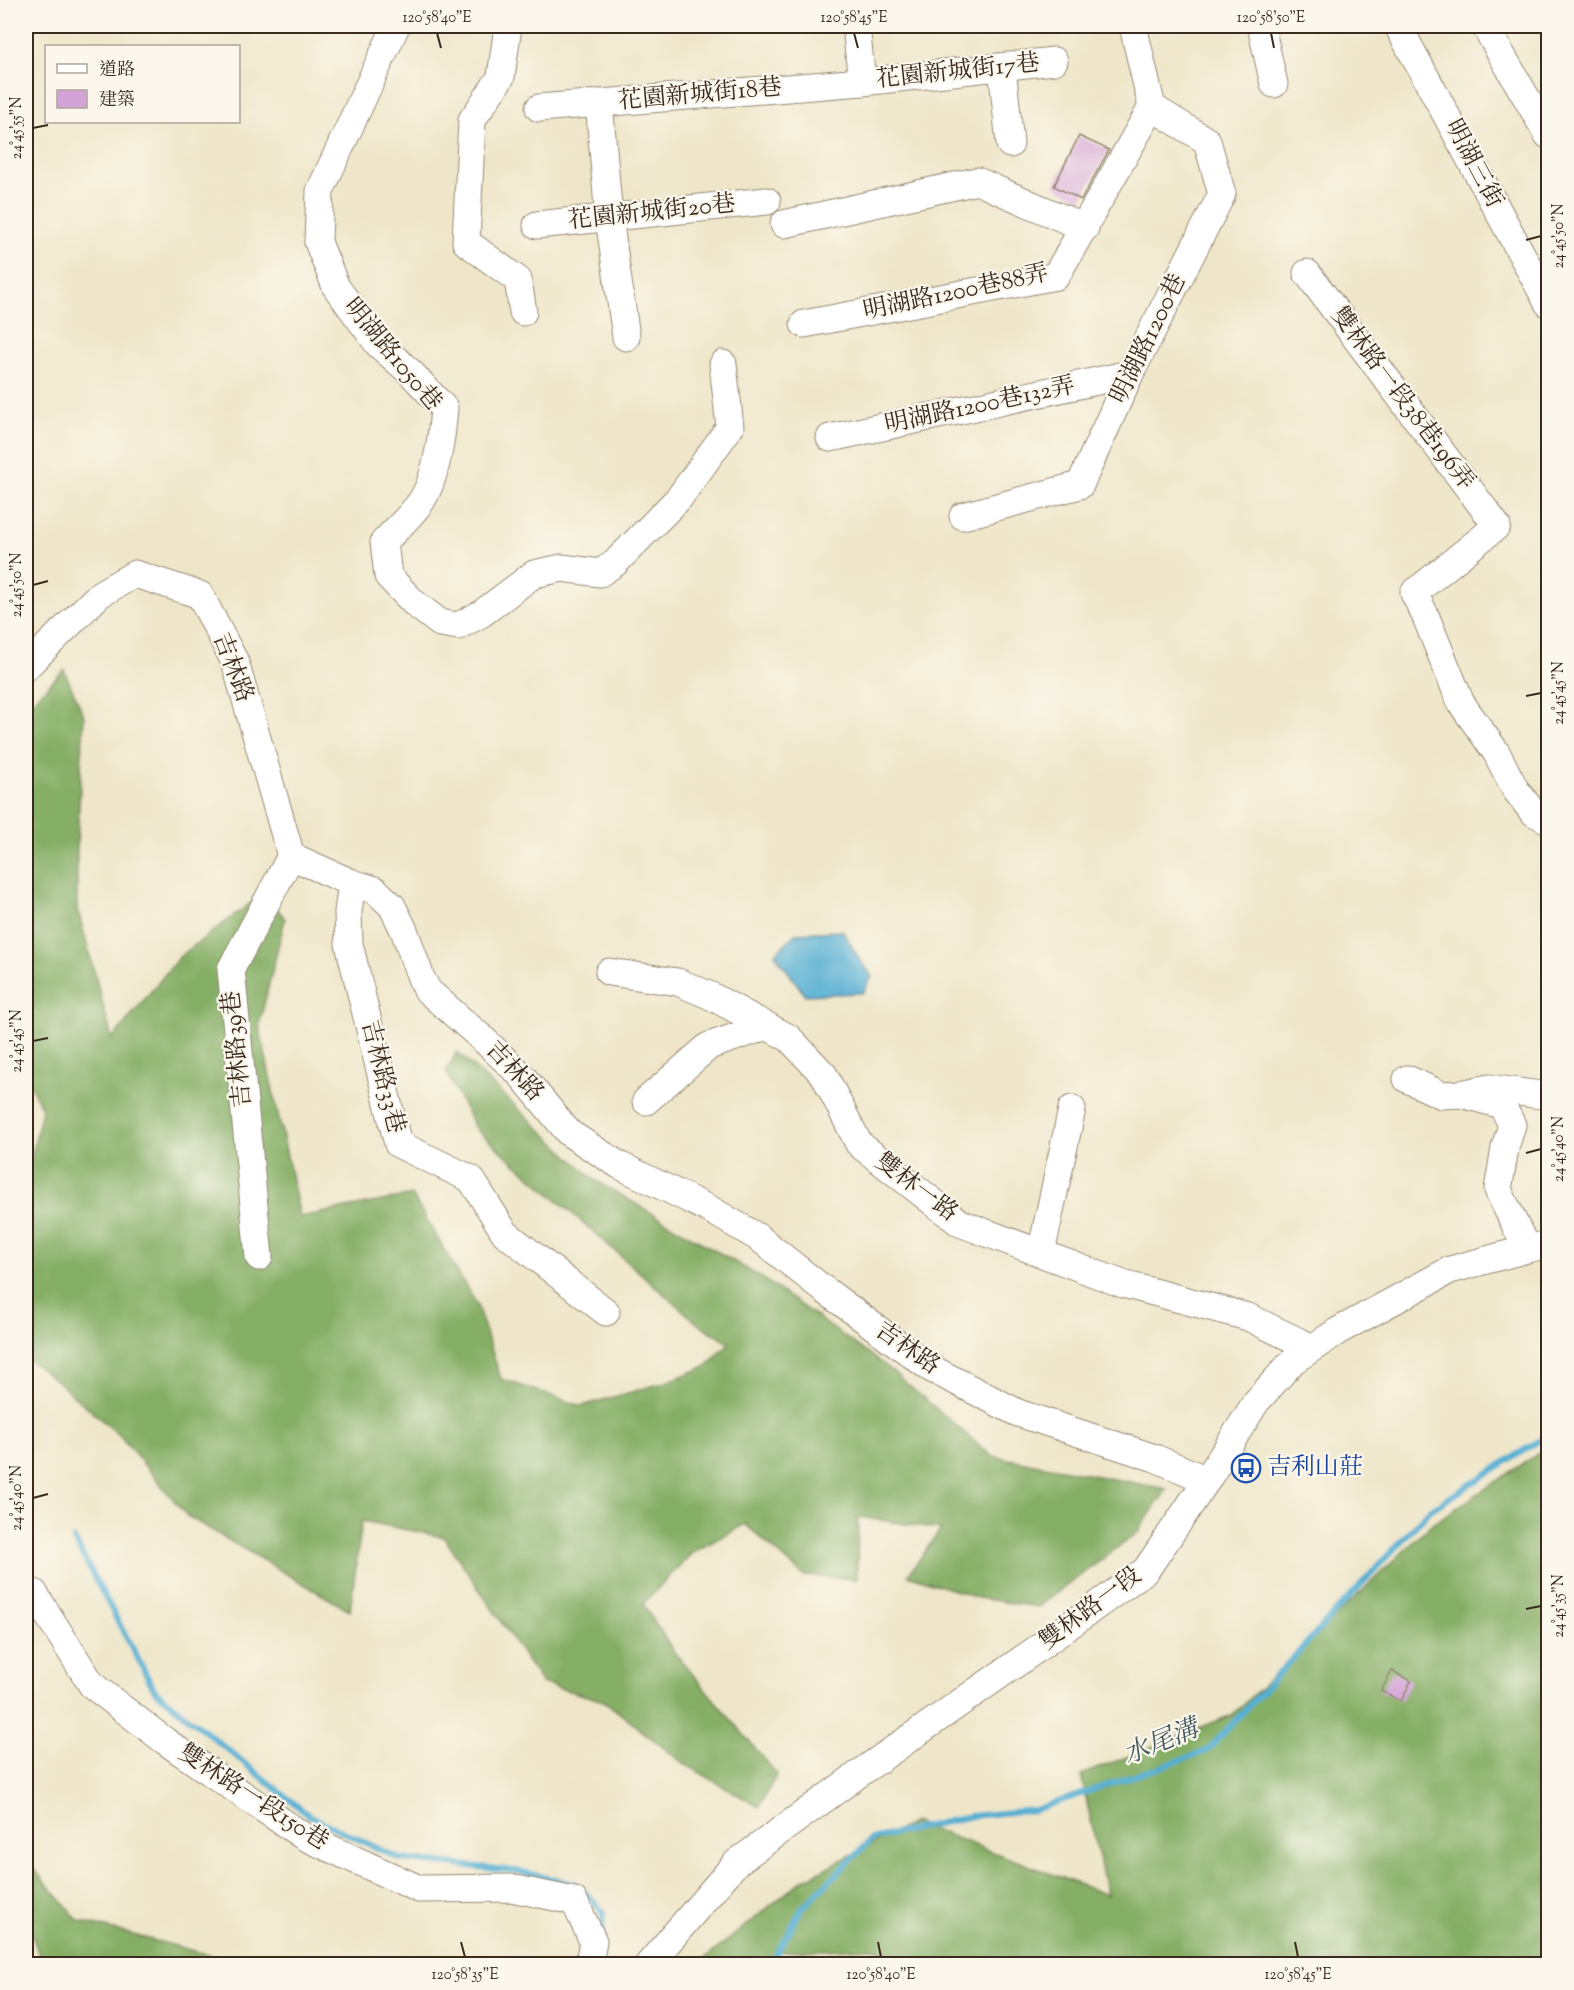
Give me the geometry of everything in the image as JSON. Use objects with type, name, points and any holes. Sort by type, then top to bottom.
[{"type":"street","name":"明湖路1050巷","points":[[396,26],[320,191],[318,242],[336,287],[378,344],[411,373],[444,408],[442,438],[432,475],[422,500],[384,542],[388,576],[414,603],[440,623],[458,626],[481,614],[534,574],[562,568],[600,573],[615,563],[679,498],[730,427],[723,364]]},
{"type":"street","points":[[508,26],[501,77],[472,120],[466,242],[519,280],[523,312]]},
{"type":"street","points":[[856,26],[862,82]]},
{"type":"street","points":[[784,224],[977,182],[1084,228],[1152,107],[1133,26]]},
{"type":"street","points":[[1261,26],[1274,84]]},
{"type":"street","name":"明湖三街","points":[[1398,26],[1548,303]]},
{"type":"street","points":[[1485,26],[1548,135]]},
{"type":"street","name":"花園新城街17巷","points":[[862,82],[1054,62]]},
{"type":"street","points":[[1002,67],[1010,144]]},
{"type":"street","name":"花園新城街18巷","points":[[539,108],[862,82]]},
{"type":"street","points":[[599,104],[609,218],[626,338]]},
{"type":"street","name":"明湖路1200巷","points":[[963,516],[1080,485],[1130,374],[1222,194],[1207,141],[1152,107]]},
{"type":"street","name":"花園新城街20巷","points":[[537,225],[767,201]]},
{"type":"street","name":"明湖路1200巷88弄","points":[[804,324],[1056,276],[1084,228]]},
{"type":"street","name":"雙林路一段38巷196弄","points":[[1307,273],[1497,526],[1414,593],[1461,703],[1497,752],[1515,789],[1533,812],[1548,820]]},
{"type":"street","name":"明湖路1200巷132弄","points":[[830,438],[1130,374]]},
{"type":"street","name":"吉林路","points":[[26,667],[100,594],[135,574],[200,595],[235,662],[291,856],[352,883],[375,890],[392,906],[428,991],[521,1075],[568,1133],[619,1165],[711,1210],[759,1238],[930,1368],[1018,1413],[1155,1458],[1207,1480]]},
{"type":"street","name":"吉林路39巷","points":[[259,1257],[231,969],[291,856]]},
{"type":"street","name":"吉林路33巷","points":[[352,883],[348,912],[349,944],[398,1144],[471,1179],[505,1233],[606,1312]]},
{"type":"street","name":"雙林一路","points":[[609,972],[678,982],[711,996],[789,1038],[824,1075],[859,1144],[960,1223],[1123,1284],[1248,1317],[1312,1348]]},
{"type":"street","points":[[646,1101],[709,1046],[767,1026]]},
{"type":"street","points":[[1407,1079],[1442,1095],[1461,1094],[1489,1088],[1548,1096]]},
{"type":"street","points":[[1461,1094],[1503,1105],[1512,1125],[1505,1148],[1498,1190],[1538,1246]]},
{"type":"street","points":[[1041,1253],[1072,1109]]},
{"type":"street","name":"雙林路一段","points":[[649,1965],[736,1863],[1034,1652],[1146,1569],[1207,1480],[1256,1402],[1293,1361],[1338,1331],[1450,1270],[1538,1246]]},
{"type":"street","name":"雙林路一段150巷","points":[[33,1593],[92,1685],[165,1741],[303,1836],[419,1889],[511,1888],[574,1901],[593,1941],[589,1965]]},
{"type":"green space","points":[[64,670],[84,716],[77,842],[77,907],[112,1039],[179,957],[265,892],[285,919],[259,1025],[300,1217],[412,1195],[477,1305],[501,1379],[582,1406],[666,1382],[707,1366],[729,1343],[697,1323],[475,1128],[446,1071],[457,1052],[595,1180],[762,1278],[887,1367],[992,1456],[1167,1489],[1137,1533],[1038,1607],[978,1598],[908,1575],[941,1529],[858,1517],[857,1579],[804,1576],[745,1524],[692,1553],[643,1604],[674,1652],[777,1774],[759,1807],[683,1763],[604,1701],[542,1683],[444,1537],[362,1521],[350,1611],[187,1516],[121,1437],[57,1381],[26,1358],[26,1182],[42,1109],[26,1076],[26,707]]},
{"type":"green space","points":[[1548,1447],[1548,1964],[898,1964],[876,1948],[777,1952],[766,1964],[701,1964],[801,1881],[914,1822],[1107,1895],[1081,1775],[1232,1715],[1432,1524]]},
{"type":"green space","points":[[26,1860],[79,1921],[245,1964],[42,1964],[26,1922]]},
{"type":"green space","points":[[487,1958],[503,1964],[305,1964]]},
{"type":"water","points":[[843,931],[872,976],[863,993],[805,995],[775,954],[796,933]]},
{"type":"building","points":[[1079,136],[1109,150],[1081,200],[1054,186]]},
{"type":"building","points":[[1392,1671],[1411,1681],[1401,1701],[1381,1691]]},
{"type":"waterway","name":"水尾溝","points":[[771,1964],[802,1908],[872,1839],[971,1816],[1034,1810],[1207,1751],[1430,1510],[1548,1435]]},
{"type":"waterway","points":[[74,1539],[155,1691],[310,1816],[400,1859],[517,1871],[578,1885],[603,1912],[602,1937]]},
{"type":"place","name":"吉利山莊","points":[[1246,1468]]}]
